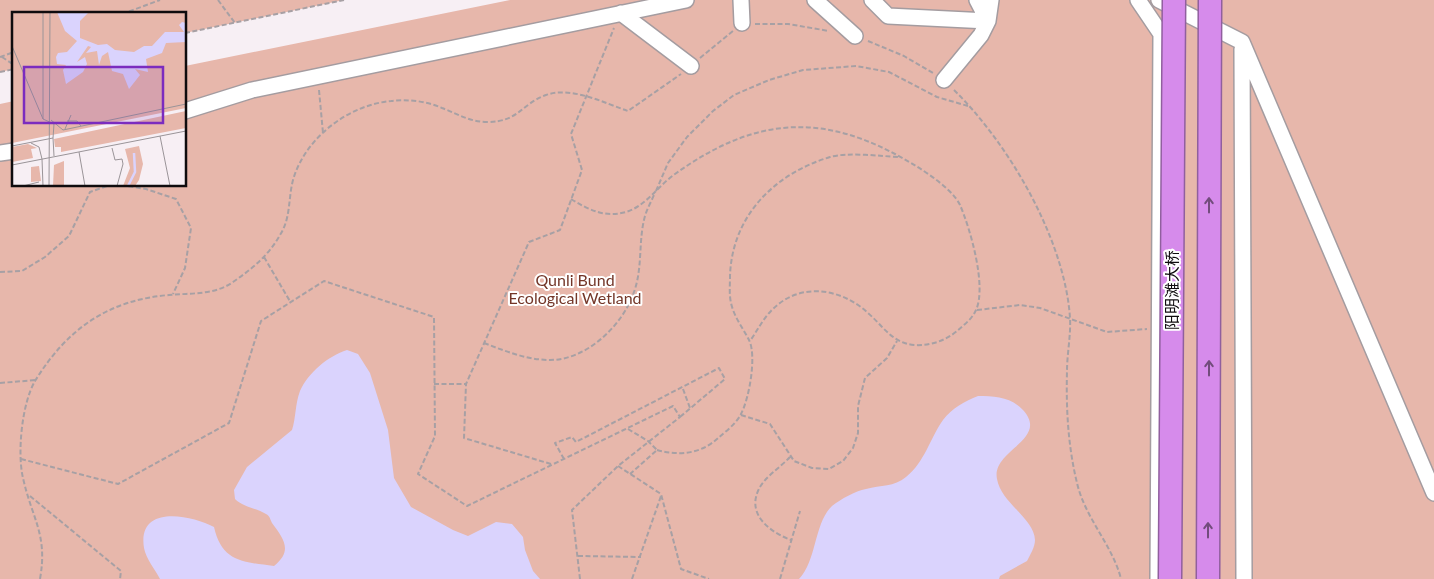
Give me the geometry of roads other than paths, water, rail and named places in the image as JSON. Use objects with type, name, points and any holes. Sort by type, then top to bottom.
[{"type":"highway","name":"阳明滩大桥","points":[[1170,579],[1174,0]]},
{"type":"highway","points":[[1208,579],[1210,0]]},
{"type":"lane","points":[[186,112],[252,90],[686,0]]},
{"type":"lane","points":[[741,0],[742,23]]},
{"type":"lane","points":[[815,0],[855,36]]},
{"type":"lane","points":[[872,0],[888,16],[988,22]]},
{"type":"lane","points":[[977,0],[988,22]]},
{"type":"lane","points":[[944,80],[981,35],[988,22],[991,0]]},
{"type":"lane","points":[[1138,0],[1161,34],[1158,579]]},
{"type":"lane","points":[[1159,0],[1242,42],[1434,493]]},
{"type":"lane","points":[[621,13],[691,66]]},
{"type":"lane","points":[[1242,42],[1244,579]]},
{"type":"park label","name":"Qunli Bund Ecological Wetland","points":[[575,289]]}]
